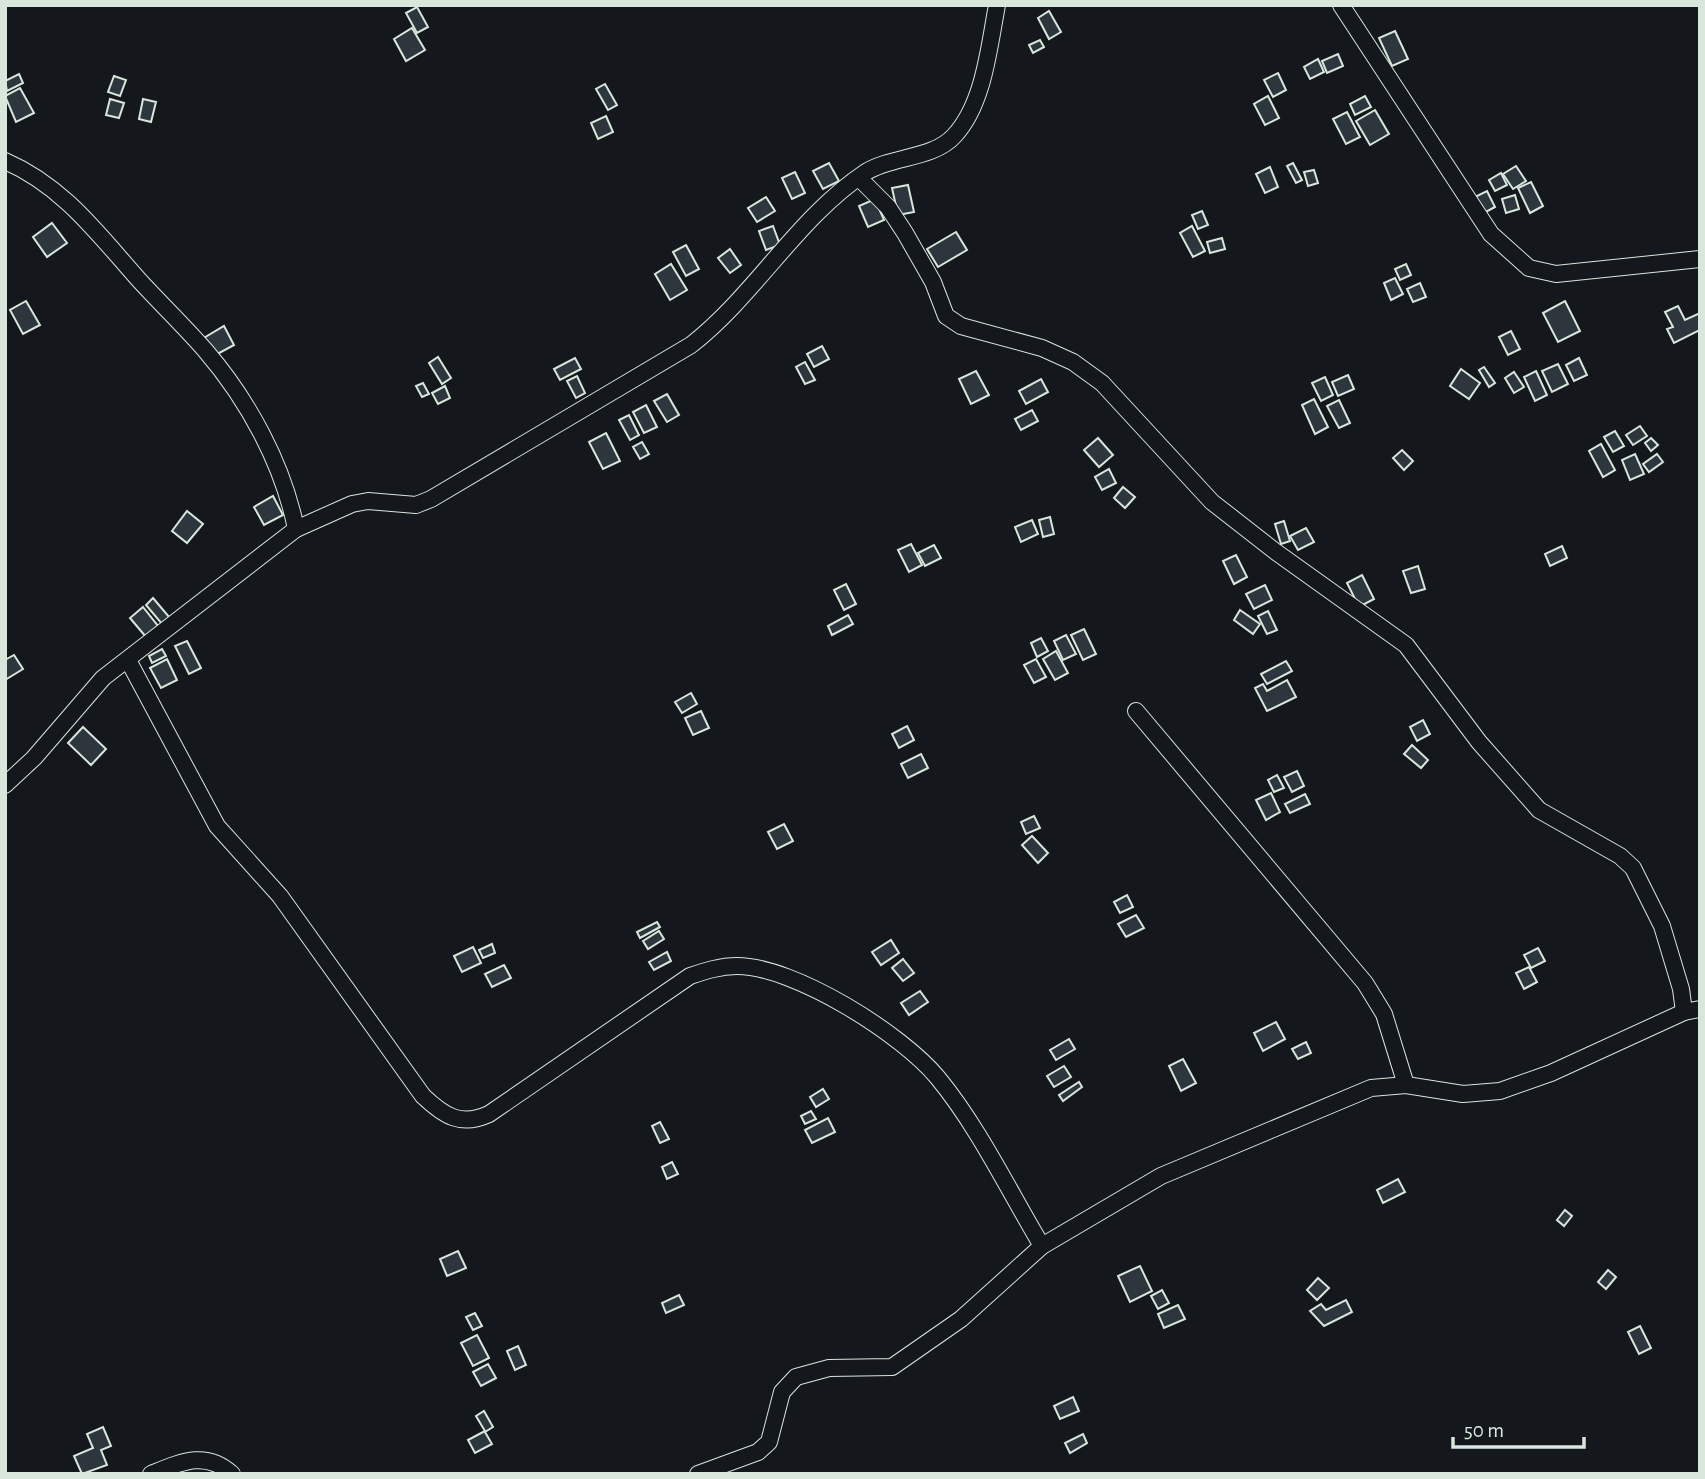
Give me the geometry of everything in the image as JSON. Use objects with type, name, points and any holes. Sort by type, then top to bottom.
[{"type":"street","points":[[5,785],[34,758],[92,688],[296,529],[352,504],[368,501],[416,505],[431,499],[677,354],[715,324],[804,225],[859,178],[881,164],[942,146],[953,138],[972,106],[986,62],[997,5]]},
{"type":"street","points":[[1341,5],[1466,199],[1491,234],[1518,260],[1543,274],[1556,274],[1700,259]]},
{"type":"street","points":[[5,160],[39,178],[73,205],[223,372],[256,424],[282,480],[296,529]]},
{"type":"street","points":[[698,1474],[758,1452],[769,1442],[782,1392],[796,1377],[829,1368],[892,1367],[961,1319],[1042,1246],[1161,1176],[1347,1096],[1387,1085],[1406,1085],[1463,1094],[1500,1091],[1550,1073],[1692,1010],[1681,989],[1662,926],[1633,868],[1599,843],[1539,810],[1479,742],[1406,645],[1212,502],[1094,377],[1073,362],[1042,348],[961,326],[946,316],[933,282],[905,233],[888,207],[859,178]]},
{"type":"street","points":[[128,660],[217,826],[280,896],[423,1096],[441,1114],[462,1121],[489,1114],[690,976],[724,968],[760,969],[789,978],[829,997],[896,1041],[929,1068],[959,1108],[1042,1246]]},
{"type":"street","points":[[1136,711],[1365,983],[1384,1014],[1406,1085]]},
{"type":"street","points":[[151,1474],[203,1458],[215,1461],[232,1474]]},
{"type":"building","points":[[417,7],[428,27],[417,33],[406,13]]},
{"type":"building","points":[[1049,11],[1061,32],[1049,39],[1038,18]]},
{"type":"building","points":[[412,28],[425,50],[406,61],[394,39]]},
{"type":"building","points":[[1395,31],[1408,59],[1392,66],[1379,38]]},
{"type":"building","points":[[1040,40],[1044,47],[1033,53],[1029,45]]},
{"type":"building","points":[[1338,54],[1343,66],[1327,73],[1322,61]]},
{"type":"building","points":[[1318,59],[1324,72],[1310,79],[1304,67]]},
{"type":"building","points":[[1278,73],[1286,90],[1273,97],[1264,80]]},
{"type":"building","points":[[19,74],[23,83],[7,91],[5,81]]},
{"type":"building","points":[[114,76],[126,80],[120,96],[108,92]]},
{"type":"building","points":[[605,84],[617,105],[608,110],[596,89]]},
{"type":"building","points":[[20,88],[34,113],[16,122],[5,96]]},
{"type":"building","points":[[1268,96],[1279,118],[1265,125],[1254,104]]},
{"type":"building","points":[[1365,96],[1371,107],[1355,115],[1350,104]]},
{"type":"building","points":[[110,99],[124,103],[119,118],[106,115]]},
{"type":"building","points":[[143,99],[156,102],[151,122],[139,119]]},
{"type":"building","points":[[1375,110],[1389,134],[1370,145],[1356,121]]},
{"type":"building","points":[[1347,112],[1360,137],[1346,144],[1333,119]]},
{"type":"building","points":[[606,116],[613,132],[598,139],[591,123]]},
{"type":"building","points":[[829,163],[839,181],[823,189],[813,171]]},
{"type":"building","points":[[1293,163],[1302,180],[1296,183],[1287,166]]},
{"type":"building","points":[[1516,166],[1526,181],[1513,189],[1503,174]]},
{"type":"building","points":[[1270,167],[1278,187],[1265,193],[1256,174]]},
{"type":"building","points":[[1314,170],[1318,183],[1308,186],[1304,172]]},
{"type":"building","points":[[795,172],[805,193],[792,199],[782,178]]},
{"type":"building","points":[[1501,173],[1507,185],[1495,191],[1489,180]]},
{"type":"building","points":[[1531,182],[1543,206],[1530,213],[1518,188]]},
{"type":"building","points":[[908,185],[914,212],[898,215],[892,188]]},
{"type":"building","points":[[1487,191],[1495,207],[1484,213],[1475,197]]},
{"type":"building","points":[[1515,195],[1519,209],[1506,213],[1502,199]]},
{"type":"building","points":[[766,197],[775,211],[757,222],[748,208]]},
{"type":"building","points":[[875,199],[884,220],[868,227],[859,206]]},
{"type":"building","points":[[1202,211],[1208,225],[1198,229],[1192,215]]},
{"type":"building","points":[[52,223],[67,243],[47,257],[33,237]]},
{"type":"building","points":[[773,226],[780,245],[766,250],[759,231]]},
{"type":"building","points":[[1192,226],[1205,251],[1193,257],[1180,233]]},
{"type":"building","points":[[956,232],[967,250],[938,267],[927,249]]},
{"type":"building","points":[[1222,238],[1225,249],[1210,253],[1207,242]]},
{"type":"building","points":[[686,245],[699,269],[686,276],[673,252]]},
{"type":"building","points":[[730,249],[741,265],[730,273],[718,258]]},
{"type":"building","points":[[671,264],[687,290],[670,300],[655,274]]},
{"type":"building","points":[[1406,264],[1411,275],[1400,280],[1395,269]]},
{"type":"building","points":[[1395,278],[1403,294],[1391,300],[1384,283]]},
{"type":"building","points":[[1420,283],[1426,297],[1413,302],[1407,289]]},
{"type":"building","points":[[26,301],[40,325],[23,334],[10,310]]},
{"type":"building","points":[[1565,301],[1580,331],[1558,342],[1543,313]]},
{"type":"building","points":[[1678,306],[1685,320],[1700,313],[1700,330],[1674,343],[1667,329],[1673,327],[1665,312]]},
{"type":"building","points":[[224,326],[234,345],[212,357],[202,339]]},
{"type":"building","points":[[1511,331],[1520,349],[1508,355],[1499,337]]},
{"type":"building","points":[[822,346],[829,359],[814,367],[807,354]]},
{"type":"building","points":[[438,357],[451,378],[442,384],[429,363]]},
{"type":"building","points":[[575,358],[581,369],[560,380],[554,369]]},
{"type":"building","points":[[1579,358],[1587,375],[1574,381],[1566,365]]},
{"type":"building","points":[[805,362],[815,380],[805,384],[796,367]]},
{"type":"building","points":[[1558,364],[1568,384],[1552,392],[1542,371]]},
{"type":"building","points":[[1484,367],[1495,383],[1489,387],[1479,370]]},
{"type":"building","points":[[1461,369],[1480,383],[1469,399],[1450,386]]},
{"type":"building","points":[[976,371],[989,395],[971,404],[959,379]]},
{"type":"building","points":[[1536,371],[1547,395],[1535,401],[1524,377]]},
{"type":"building","points":[[1514,372],[1524,387],[1514,393],[1505,378]]},
{"type":"building","points":[[1348,375],[1354,389],[1338,396],[1332,382]]},
{"type":"building","points":[[577,376],[585,393],[576,398],[567,381]]},
{"type":"building","points":[[1325,377],[1333,395],[1321,401],[1312,383]]},
{"type":"building","points":[[1041,379],[1048,392],[1026,404],[1019,391]]},
{"type":"building","points":[[423,383],[429,394],[422,397],[416,386]]},
{"type":"building","points":[[445,386],[450,398],[438,404],[432,393]]},
{"type":"building","points":[[667,394],[679,415],[667,422],[654,401]]},
{"type":"building","points":[[1314,399],[1328,427],[1315,434],[1302,405]]},
{"type":"building","points":[[1339,400],[1350,423],[1339,428],[1327,406]]},
{"type":"building","points":[[646,405],[657,427],[644,433],[633,412]]},
{"type":"building","points":[[1032,410],[1038,421],[1021,430],[1015,419]]},
{"type":"building","points":[[629,415],[639,435],[630,440],[619,420]]},
{"type":"building","points":[[1640,426],[1647,436],[1633,445],[1626,435]]},
{"type":"building","points":[[1615,431],[1624,446],[1613,452],[1604,437]]},
{"type":"building","points":[[606,433],[620,461],[603,469],[589,442]]},
{"type":"building","points":[[1098,438],[1113,455],[1099,467],[1084,450]]},
{"type":"building","points":[[1651,438],[1658,445],[1651,451],[1645,443]]},
{"type":"building","points":[[642,442],[649,454],[640,459],[633,447]]},
{"type":"building","points":[[1601,444],[1615,470],[1603,477],[1589,451]]},
{"type":"building","points":[[1402,450],[1413,461],[1404,470],[1393,458]]},
{"type":"building","points":[[1635,454],[1644,474],[1630,480],[1622,460]]},
{"type":"building","points":[[1657,454],[1663,462],[1649,472],[1643,464]]},
{"type":"building","points":[[1109,469],[1116,483],[1102,490],[1095,477]]},
{"type":"building","points":[[1123,487],[1135,497],[1125,508],[1114,498]]},
{"type":"building","points":[[273,496],[283,515],[264,525],[254,507]]},
{"type":"building","points":[[187,511],[203,524],[187,543],[172,531]]},
{"type":"building","points":[[1050,517],[1054,534],[1043,537],[1039,520]]},
{"type":"building","points":[[1032,520],[1038,534],[1021,542],[1015,527]]},
{"type":"building","points":[[1284,521],[1290,541],[1281,544],[1275,524]]},
{"type":"building","points":[[1306,528],[1314,542],[1298,550],[1290,536]]},
{"type":"building","points":[[911,544],[922,565],[909,572],[898,550]]},
{"type":"building","points":[[934,545],[941,558],[925,566],[918,553]]},
{"type":"building","points":[[1562,546],[1567,558],[1550,566],[1545,554]]},
{"type":"building","points":[[1236,555],[1247,577],[1234,584],[1223,561]]},
{"type":"building","points":[[1418,566],[1425,589],[1411,593],[1403,571]]},
{"type":"building","points":[[1362,575],[1374,599],[1359,607],[1347,583]]},
{"type":"building","points":[[846,584],[856,604],[844,610],[834,590]]},
{"type":"building","points":[[1265,585],[1272,600],[1254,609],[1246,594]]},
{"type":"building","points":[[153,598],[170,618],[162,624],[146,605]]},
{"type":"building","points":[[143,607],[158,626],[146,637],[130,618]]},
{"type":"building","points":[[1240,610],[1260,624],[1253,634],[1234,620]]},
{"type":"building","points":[[1268,611],[1277,630],[1267,634],[1258,616]]},
{"type":"building","points":[[848,615],[853,624],[832,635],[828,626]]},
{"type":"building","points":[[1084,629],[1096,654],[1083,660],[1071,635]]},
{"type":"building","points":[[1066,635],[1076,654],[1063,660],[1054,641]]},
{"type":"building","points":[[1041,638],[1048,651],[1037,657],[1031,643]]},
{"type":"building","points":[[187,641],[201,668],[189,674],[175,646]]},
{"type":"building","points":[[162,649],[166,656],[152,663],[149,656]]},
{"type":"building","points":[[1056,651],[1068,673],[1055,680],[1043,659]]},
{"type":"building","points":[[14,655],[23,669],[5,680],[5,660]]},
{"type":"building","points":[[167,659],[177,680],[161,688],[150,668]]},
{"type":"building","points":[[1036,659],[1046,677],[1034,683],[1024,665]]},
{"type":"building","points":[[1286,661],[1292,671],[1267,684],[1261,674]]},
{"type":"building","points":[[1287,680],[1296,697],[1267,711],[1255,688],[1263,684],[1267,691]]},
{"type":"building","points":[[691,693],[697,704],[682,713],[675,702]]},
{"type":"building","points":[[701,711],[709,728],[693,735],[685,718]]},
{"type":"building","points":[[1423,720],[1430,734],[1417,741],[1410,727]]},
{"type":"building","points":[[907,726],[914,740],[899,748],[892,734]]},
{"type":"building","points":[[83,727],[106,749],[91,765],[68,743]]},
{"type":"building","points":[[1412,745],[1428,760],[1421,768],[1404,754]]},
{"type":"building","points":[[921,754],[928,768],[908,778],[901,764]]},
{"type":"building","points":[[1297,771],[1304,786],[1292,792],[1284,777]]},
{"type":"building","points":[[1277,775],[1284,788],[1274,792],[1268,780]]},
{"type":"building","points":[[1271,793],[1280,812],[1266,820],[1256,800]]},
{"type":"building","points":[[1305,794],[1310,804],[1290,813],[1285,804]]},
{"type":"building","points":[[1034,816],[1040,828],[1026,834],[1021,822]]},
{"type":"building","points":[[784,824],[793,841],[777,849],[768,832]]},
{"type":"building","points":[[1032,836],[1048,853],[1038,863],[1022,845]]},
{"type":"building","points":[[1127,895],[1133,907],[1120,913],[1114,902]]},
{"type":"building","points":[[1136,915],[1144,928],[1126,937],[1118,924]]},
{"type":"building","points":[[657,922],[660,927],[640,938],[637,932]]},
{"type":"building","points":[[659,931],[664,939],[648,949],[643,941]]},
{"type":"building","points":[[891,940],[899,953],[881,965],[872,952]]},
{"type":"building","points":[[492,944],[495,953],[483,958],[479,950]]},
{"type":"building","points":[[473,947],[481,963],[462,972],[454,956]]},
{"type":"building","points":[[1538,948],[1545,961],[1531,968],[1524,955]]},
{"type":"building","points":[[667,952],[671,961],[654,970],[649,962]]},
{"type":"building","points":[[903,959],[914,973],[903,981],[892,968]]},
{"type":"building","points":[[504,965],[511,978],[492,987],[485,974]]},
{"type":"building","points":[[1529,967],[1537,982],[1524,989],[1516,973]]},
{"type":"building","points":[[920,991],[928,1002],[909,1015],[901,1003]]},
{"type":"building","points":[[1276,1022],[1285,1039],[1263,1051],[1254,1033]]},
{"type":"building","points":[[1069,1039],[1075,1049],[1056,1060],[1050,1050]]},
{"type":"building","points":[[1306,1042],[1311,1053],[1298,1059],[1292,1049]]},
{"type":"building","points":[[1183,1059],[1196,1083],[1181,1091],[1169,1066]]},
{"type":"building","points":[[1064,1066],[1071,1077],[1054,1087],[1047,1076]]},
{"type":"building","points":[[1079,1082],[1082,1087],[1063,1101],[1059,1095]]},
{"type":"building","points":[[823,1089],[829,1099],[816,1107],[810,1097]]},
{"type":"building","points":[[811,1111],[816,1119],[805,1124],[801,1116]]},
{"type":"building","points":[[828,1118],[835,1132],[812,1143],[805,1130]]},
{"type":"building","points":[[660,1122],[669,1139],[660,1143],[652,1126]]},
{"type":"building","points":[[672,1162],[678,1174],[667,1179],[662,1167]]},
{"type":"building","points":[[1398,1179],[1405,1192],[1383,1203],[1377,1190]]},
{"type":"building","points":[[1565,1210],[1572,1216],[1564,1226],[1557,1220]]},
{"type":"building","points":[[458,1251],[466,1268],[447,1276],[440,1259]]},
{"type":"building","points":[[1140,1266],[1152,1291],[1130,1302],[1118,1276]]},
{"type":"building","points":[[1608,1270],[1616,1277],[1606,1289],[1598,1282]]},
{"type":"building","points":[[1318,1278],[1329,1288],[1317,1300],[1307,1290]]},
{"type":"building","points":[[1162,1290],[1169,1303],[1158,1309],[1151,1296]]},
{"type":"building","points":[[679,1295],[684,1305],[666,1313],[662,1303]]},
{"type":"building","points":[[1346,1300],[1352,1312],[1324,1326],[1310,1311],[1321,1304],[1326,1310]]},
{"type":"building","points":[[1178,1305],[1185,1319],[1164,1328],[1158,1314]]},
{"type":"building","points":[[475,1313],[482,1326],[473,1330],[466,1317]]},
{"type":"building","points":[[1640,1326],[1651,1348],[1639,1354],[1628,1332]]},
{"type":"building","points":[[477,1335],[489,1358],[473,1366],[461,1343]]},
{"type":"building","points":[[518,1346],[526,1365],[515,1370],[507,1351]]},
{"type":"building","points":[[488,1364],[496,1378],[481,1386],[473,1372]]},
{"type":"building","points":[[1073,1397],[1079,1411],[1060,1419],[1054,1406]]},
{"type":"building","points":[[484,1411],[493,1427],[485,1432],[492,1444],[475,1453],[468,1440],[485,1431],[476,1416]]},
{"type":"building","points":[[103,1427],[111,1446],[101,1450],[107,1465],[82,1474],[74,1456],[93,1448],[87,1434]]},
{"type":"building","points":[[1083,1434],[1087,1443],[1070,1453],[1065,1443]]}]
